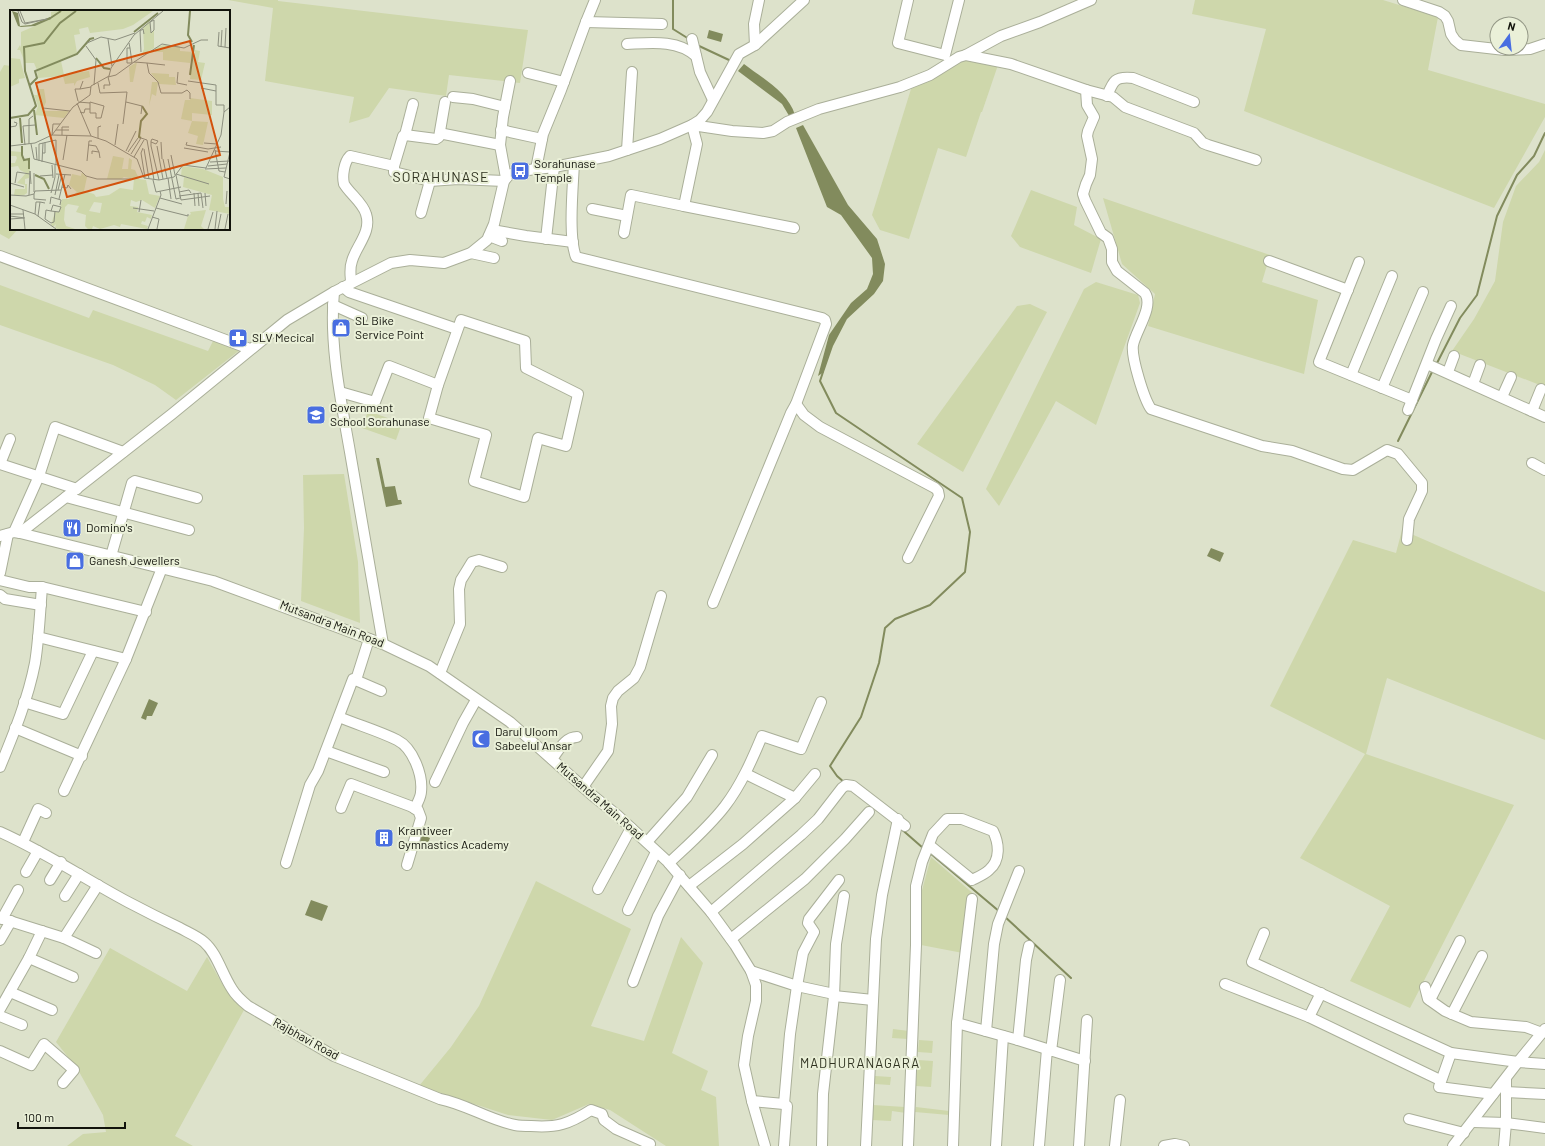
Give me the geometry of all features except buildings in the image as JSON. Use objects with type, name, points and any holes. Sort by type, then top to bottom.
[{"type":"street","points":[[536,169],[542,139],[595,0]]},
{"type":"street","points":[[755,45],[754,24],[759,0]]},
{"type":"street","points":[[11,534],[77,489],[287,320],[377,269],[400,261],[410,260],[444,264],[471,253],[487,240],[505,179],[509,174],[609,156],[660,139],[700,120],[739,54],[755,45],[804,0]]},
{"type":"street","points":[[908,0],[898,43],[946,55],[959,0]]},
{"type":"street","points":[[692,125],[732,131],[763,133],[773,131],[787,122],[819,109],[900,87],[930,75],[960,57],[1001,36],[1040,22],[1091,0]]},
{"type":"street","points":[[1403,0],[1439,12],[1445,16],[1448,21],[1451,34],[1455,40],[1461,44],[1505,50],[1530,48],[1545,44]]},
{"type":"street","points":[[586,22],[662,24]]},
{"type":"street","points":[[627,44],[670,44],[691,51],[694,47],[700,72],[713,100]]},
{"type":"street","points":[[966,54],[1011,64],[1086,90],[1113,97],[1125,107],[1194,133],[1203,143],[1256,160]]},
{"type":"street","points":[[627,150],[632,72]]},
{"type":"street","points":[[528,74],[564,82]]},
{"type":"street","points":[[1107,96],[1112,83],[1116,79],[1124,77],[1133,78],[1194,102]]},
{"type":"street","points":[[505,179],[500,145],[510,81]]},
{"type":"street","points":[[1086,90],[1088,106],[1094,117],[1087,136],[1092,159],[1091,168],[1083,194],[1101,233],[1108,238],[1112,249],[1112,262],[1117,271],[1145,293],[1148,298],[1147,307],[1133,345],[1133,355],[1146,402],[1151,410],[1262,446],[1292,451],[1343,469],[1353,470],[1387,450],[1398,454],[1422,483],[1422,491],[1409,519],[1407,540]]},
{"type":"street","points":[[405,135],[438,138],[449,100],[473,99],[505,107]]},
{"type":"street","points":[[413,104],[405,135],[402,138],[393,170],[397,173],[430,181],[458,179],[505,179]]},
{"type":"street","points":[[684,206],[697,144],[692,125]]},
{"type":"street","points":[[502,130],[542,139]]},
{"type":"street","points":[[444,134],[500,145]]},
{"type":"street","points":[[383,644],[340,392],[333,332],[333,305],[343,287],[352,260],[363,239],[367,222],[366,214],[344,184],[343,179],[346,161],[350,156],[394,166]]},
{"type":"street","points":[[574,163],[573,242],[576,257],[822,318],[825,320],[826,324],[796,404],[791,412],[713,603]]},
{"type":"street","points":[[546,239],[554,167]]},
{"type":"street","points":[[421,213],[430,181]]},
{"type":"street","points":[[624,233],[631,195],[794,228]]},
{"type":"street","points":[[592,209],[627,216]]},
{"type":"street","points":[[490,233],[573,242]]},
{"type":"street","points":[[490,233],[502,241]]},
{"type":"street","points":[[471,253],[494,258]]},
{"type":"street","points":[[0,256],[250,349]]},
{"type":"street","points":[[1269,261],[1348,290]]},
{"type":"street","points":[[1360,262],[1319,362],[1412,400]]},
{"type":"street","points":[[1351,375],[1392,276]]},
{"type":"street","points":[[343,287],[349,292],[457,329]]},
{"type":"street","points":[[1382,388],[1423,292]]},
{"type":"street","points":[[333,305],[362,318]]},
{"type":"street","points":[[1408,410],[1451,306]]},
{"type":"street","points":[[461,320],[526,342],[526,368],[578,394],[566,446],[538,438],[524,497],[474,481],[486,435],[429,418],[438,385],[457,329],[461,320]]},
{"type":"street","points":[[1448,372],[1454,356]]},
{"type":"street","points":[[1427,364],[1448,372],[1545,417]]},
{"type":"street","points":[[1473,384],[1480,365]]},
{"type":"street","points":[[340,392],[375,402],[389,366],[438,385]]},
{"type":"street","points":[[1502,397],[1511,377]]},
{"type":"street","points":[[1532,411],[1541,389]]},
{"type":"street","points":[[796,404],[804,415],[820,427],[935,488],[938,491],[939,496],[908,558]]},
{"type":"street","points":[[0,573],[11,534],[39,476],[55,427],[123,452]]},
{"type":"street","points":[[10,439],[0,464],[77,489]]},
{"type":"street","points":[[111,556],[130,486],[135,481],[197,498]]},
{"type":"street","points":[[66,497],[189,530]]},
{"type":"street","name":"Mutsandra Main Road","points":[[11,534],[111,556],[213,581],[272,602],[383,644],[429,666],[476,700],[510,722],[669,863],[711,912],[731,939],[751,971],[755,979],[756,996],[744,1065],[752,1101],[765,1146]]},
{"type":"street","points":[[440,673],[460,624],[459,589],[466,572],[472,562],[479,560],[502,567]]},
{"type":"street","points":[[64,791],[82,756],[93,728],[126,659],[146,612],[162,568]]},
{"type":"street","points":[[0,580],[29,587],[42,587],[146,612]]},
{"type":"street","points":[[0,767],[15,728],[18,724],[35,664],[41,623],[42,587]]},
{"type":"street","points":[[0,595],[5,599],[41,605]]},
{"type":"street","points":[[583,787],[608,751],[612,724],[611,706],[613,698],[618,691],[634,678],[640,667],[661,596]]},
{"type":"street","points":[[38,637],[126,659]]},
{"type":"street","points":[[356,680],[369,639]]},
{"type":"street","points":[[24,702],[62,714],[93,651]]},
{"type":"street","points":[[286,863],[310,785],[318,771],[353,679],[381,691]]},
{"type":"street","points":[[435,782],[463,723],[476,700]]},
{"type":"street","points":[[669,863],[718,815],[725,806],[746,774],[762,736],[801,749],[821,702]]},
{"type":"street","points":[[339,717],[398,741],[406,748],[414,758],[422,781],[421,793],[415,809]]},
{"type":"street","points":[[15,728],[82,756]]},
{"type":"street","points":[[552,759],[568,739],[572,737],[577,738]]},
{"type":"street","points":[[326,750],[384,772]]},
{"type":"street","points":[[647,842],[687,797],[712,755]]},
{"type":"street","points":[[746,774],[795,798]]},
{"type":"street","points":[[689,886],[743,844],[795,798],[815,774]]},
{"type":"street","points":[[342,808],[352,784],[418,810],[421,818],[407,865]]},
{"type":"street","points":[[711,912],[801,835],[818,819],[846,785],[853,786],[901,823],[882,895],[876,939],[866,1146]]},
{"type":"street","points":[[23,842],[38,809],[46,813]]},
{"type":"street","points":[[731,939],[805,879],[845,839],[869,812]]},
{"type":"street","points":[[908,1146],[916,953],[916,886],[922,862],[933,834],[947,819],[962,819],[993,831],[998,841],[998,856],[990,870],[972,880],[929,845]]},
{"type":"street","points":[[598,889],[631,828]]},
{"type":"street","name":"Rajbhavi Road","points":[[0,832],[61,862],[98,885],[204,942],[213,953],[231,988],[238,998],[248,1006],[334,1056],[440,1099],[451,1101],[516,1126],[549,1127],[563,1124],[592,1110],[602,1114],[604,1120],[616,1128],[650,1144]]},
{"type":"street","points":[[26,872],[38,851]]},
{"type":"street","points":[[628,910],[656,852]]},
{"type":"street","points":[[50,880],[61,862]]},
{"type":"street","points":[[986,1031],[994,944],[998,924],[1019,871]]},
{"type":"street","points":[[65,896],[79,874]]},
{"type":"street","points":[[633,982],[658,916],[680,875]]},
{"type":"street","points":[[784,1146],[787,1106],[784,1104],[790,1034],[803,953],[814,932],[808,923],[809,919],[839,880]]},
{"type":"street","points":[[64,938],[98,885]]},
{"type":"street","points":[[0,940],[4,919],[18,890]]},
{"type":"street","points":[[822,1146],[823,1094],[834,995],[836,944],[844,896]]},
{"type":"street","points":[[953,1146],[957,1023],[972,899]]},
{"type":"street","points":[[4,919],[64,938],[96,953]]},
{"type":"street","points":[[0,1009],[29,958],[42,931]]},
{"type":"street","points":[[1264,933],[1252,962],[1451,1053],[1545,1064]]},
{"type":"street","points":[[1430,1000],[1460,941]]},
{"type":"street","points":[[1018,1040],[1026,960],[1029,946]]},
{"type":"street","points":[[1452,1014],[1482,956]]},
{"type":"street","points":[[29,958],[73,977]]},
{"type":"street","points":[[751,971],[797,986],[834,995],[873,1000]]},
{"type":"street","points":[[1039,1146],[1049,1050],[1060,980]]},
{"type":"street","points":[[1225,984],[1309,1017],[1440,1080]]},
{"type":"street","points":[[1425,987],[1430,1000],[1445,1011],[1471,1022],[1543,1031],[1453,1146]]},
{"type":"street","points":[[10,992],[52,1010]]},
{"type":"street","points":[[1309,1017],[1321,993]]},
{"type":"street","points":[[0,1016],[22,1025]]},
{"type":"street","points":[[1079,1146],[1087,1020]]},
{"type":"street","points":[[957,1023],[1085,1061]]},
{"type":"street","points":[[996,1146],[1003,1036]]},
{"type":"street","points":[[0,1051],[31,1065],[44,1044],[74,1070],[63,1083]]},
{"type":"street","points":[[1451,1053],[1440,1080],[1439,1087],[1493,1094]]},
{"type":"street","points":[[1504,1146],[1506,1123],[1506,1078]]},
{"type":"street","points":[[1506,1092],[1545,1094]]},
{"type":"street","points":[[1115,1146],[1120,1100]]},
{"type":"street","points":[[752,1101],[784,1104]]},
{"type":"street","points":[[1409,1119],[1464,1133]]},
{"type":"street","points":[[1473,1122],[1506,1123],[1545,1128]]},
{"type":"street","points":[[1164,1146],[1175,1144],[1184,1146]]},
{"type":"shaded area","points":[[228,0],[278,0],[528,30],[520,83],[449,75],[446,96],[389,88],[369,117],[349,123],[354,97],[265,81],[273,8]]},
{"type":"shaded area","points":[[1195,0],[1383,0],[1438,17],[1428,70],[1545,104],[1545,117],[1494,208],[1244,111],[1266,29],[1192,14]]},
{"type":"shaded area","points":[[709,30],[723,34],[721,42],[707,38]]},
{"type":"shaded area","points":[[966,58],[998,65],[966,157],[938,148],[909,239],[880,230],[872,215],[911,89],[929,81]]},
{"type":"shaded area","points":[[744,64],[774,86],[787,99],[795,115],[791,119],[782,104],[738,71]]},
{"type":"shaded area","points":[[4,65],[10,66],[10,230],[17,230],[9,239],[0,234],[0,72]]},
{"type":"shaded area","points":[[803,125],[848,205],[877,239],[885,264],[883,281],[874,294],[847,319],[833,346],[824,372],[818,376],[829,335],[851,303],[867,289],[873,274],[872,258],[841,215],[827,207],[796,128]]},
{"type":"shaded area","points":[[1545,150],[1545,387],[1452,351],[1474,319],[1495,281],[1503,222],[1516,186],[1539,162]]},
{"type":"shaded area","points":[[1031,190],[1077,207],[1074,225],[1101,239],[1091,273],[1020,247],[1011,236]]},
{"type":"shaded area","points":[[1103,198],[1270,255],[1262,282],[1318,300],[1304,374],[1148,326],[1155,294],[1122,264]]},
{"type":"shaded area","points":[[1096,282],[1138,295],[1140,303],[1096,425],[1056,401],[999,506],[986,489],[1084,289]]},
{"type":"shaded area","points":[[0,285],[89,318],[93,310],[208,351],[213,341],[241,349],[176,400],[155,385],[113,365],[0,325]]},
{"type":"shaded area","points":[[1030,304],[1047,312],[963,472],[917,444],[1017,306]]},
{"type":"shaded area","points":[[368,411],[402,423],[396,440],[362,428]]},
{"type":"shaded area","points":[[376,458],[379,458],[385,487],[395,486],[398,500],[401,500],[402,504],[386,507]]},
{"type":"shaded area","points":[[344,474],[358,562],[360,623],[301,601],[304,528],[303,475]]},
{"type":"shaded area","points":[[1402,530],[1545,592],[1545,740],[1387,678],[1366,754],[1514,805],[1410,1008],[1350,981],[1390,906],[1300,858],[1365,754],[1270,706],[1353,540],[1396,553]]},
{"type":"shaded area","points":[[1211,548],[1224,553],[1220,562],[1207,556]]},
{"type":"shaded area","points":[[149,699],[158,703],[152,716],[147,716],[146,720],[141,718]]},
{"type":"shaded area","points":[[420,834],[430,838],[426,849],[416,845]]},
{"type":"shaded area","points":[[931,857],[976,896],[968,954],[921,945],[921,894]]},
{"type":"shaded area","points":[[536,881],[631,929],[591,1026],[644,1041],[681,937],[703,963],[672,1053],[708,1071],[701,1090],[716,1097],[719,1146],[666,1146],[610,1110],[589,1104],[552,1120],[508,1115],[419,1086],[451,1047],[479,1006]]},
{"type":"shaded area","points":[[311,900],[328,906],[322,921],[305,915]]},
{"type":"shaded area","points":[[110,948],[187,991],[207,957],[225,989],[244,1010],[175,1136],[193,1146],[67,1146],[83,1134],[106,1132],[103,1115],[77,1068],[56,1042]]},
{"type":"shaded area","points":[[893,1029],[909,1031],[908,1039],[892,1038]]},
{"type":"shaded area","points":[[919,1040],[933,1041],[932,1053],[918,1052]]},
{"type":"shaded area","points":[[918,1060],[933,1061],[931,1087],[916,1086]]},
{"type":"shaded area","points":[[875,1076],[891,1077],[890,1085],[875,1084]]},
{"type":"shaded area","points":[[873,1105],[905,1107],[906,1113],[892,1111],[891,1121],[872,1120]]},
{"type":"shaded area","points":[[916,1107],[949,1111],[949,1115],[915,1112]]},
{"type":"waterway","points":[[673,0],[673,29],[689,39]]},
{"type":"waterway","points":[[697,45],[729,60]]},
{"type":"waterway","points":[[1436,365],[1460,318],[1477,295],[1497,216],[1517,175],[1534,156],[1545,133]]},
{"type":"waterway","points":[[1398,441],[1433,370]]},
{"type":"waterway","points":[[823,372],[820,381],[836,413],[962,498],[970,532],[965,572],[930,605],[895,619],[885,628],[879,663],[861,717],[830,766],[837,776],[845,783]]},
{"type":"waterway","points":[[899,827],[923,848]]},
{"type":"waterway","points":[[930,853],[1000,912]]},
{"type":"waterway","points":[[1004,916],[1071,978]]},
{"type":"place","name":"Sorahunase Temple","points":[[520,171]]},
{"type":"place","name":"SL Bike Service Point","points":[[341,328]]},
{"type":"place","name":"SLV Mecical","points":[[238,338]]},
{"type":"place","name":"Government School Sorahunase","points":[[316,415]]},
{"type":"place","name":"Domino's","points":[[72,528]]},
{"type":"place","name":"Ganesh Jewellers","points":[[75,561]]},
{"type":"place","name":"Darul Uloom Sabeelul Ansar","points":[[481,739]]},
{"type":"place","name":"Krantiveer Gymnastics Academy","points":[[384,838]]},
{"type":"district","name":"SORAHUNASE","points":[[441,177]]},
{"type":"district","name":"MADHURANAGARA","points":[[860,1063]]}]
